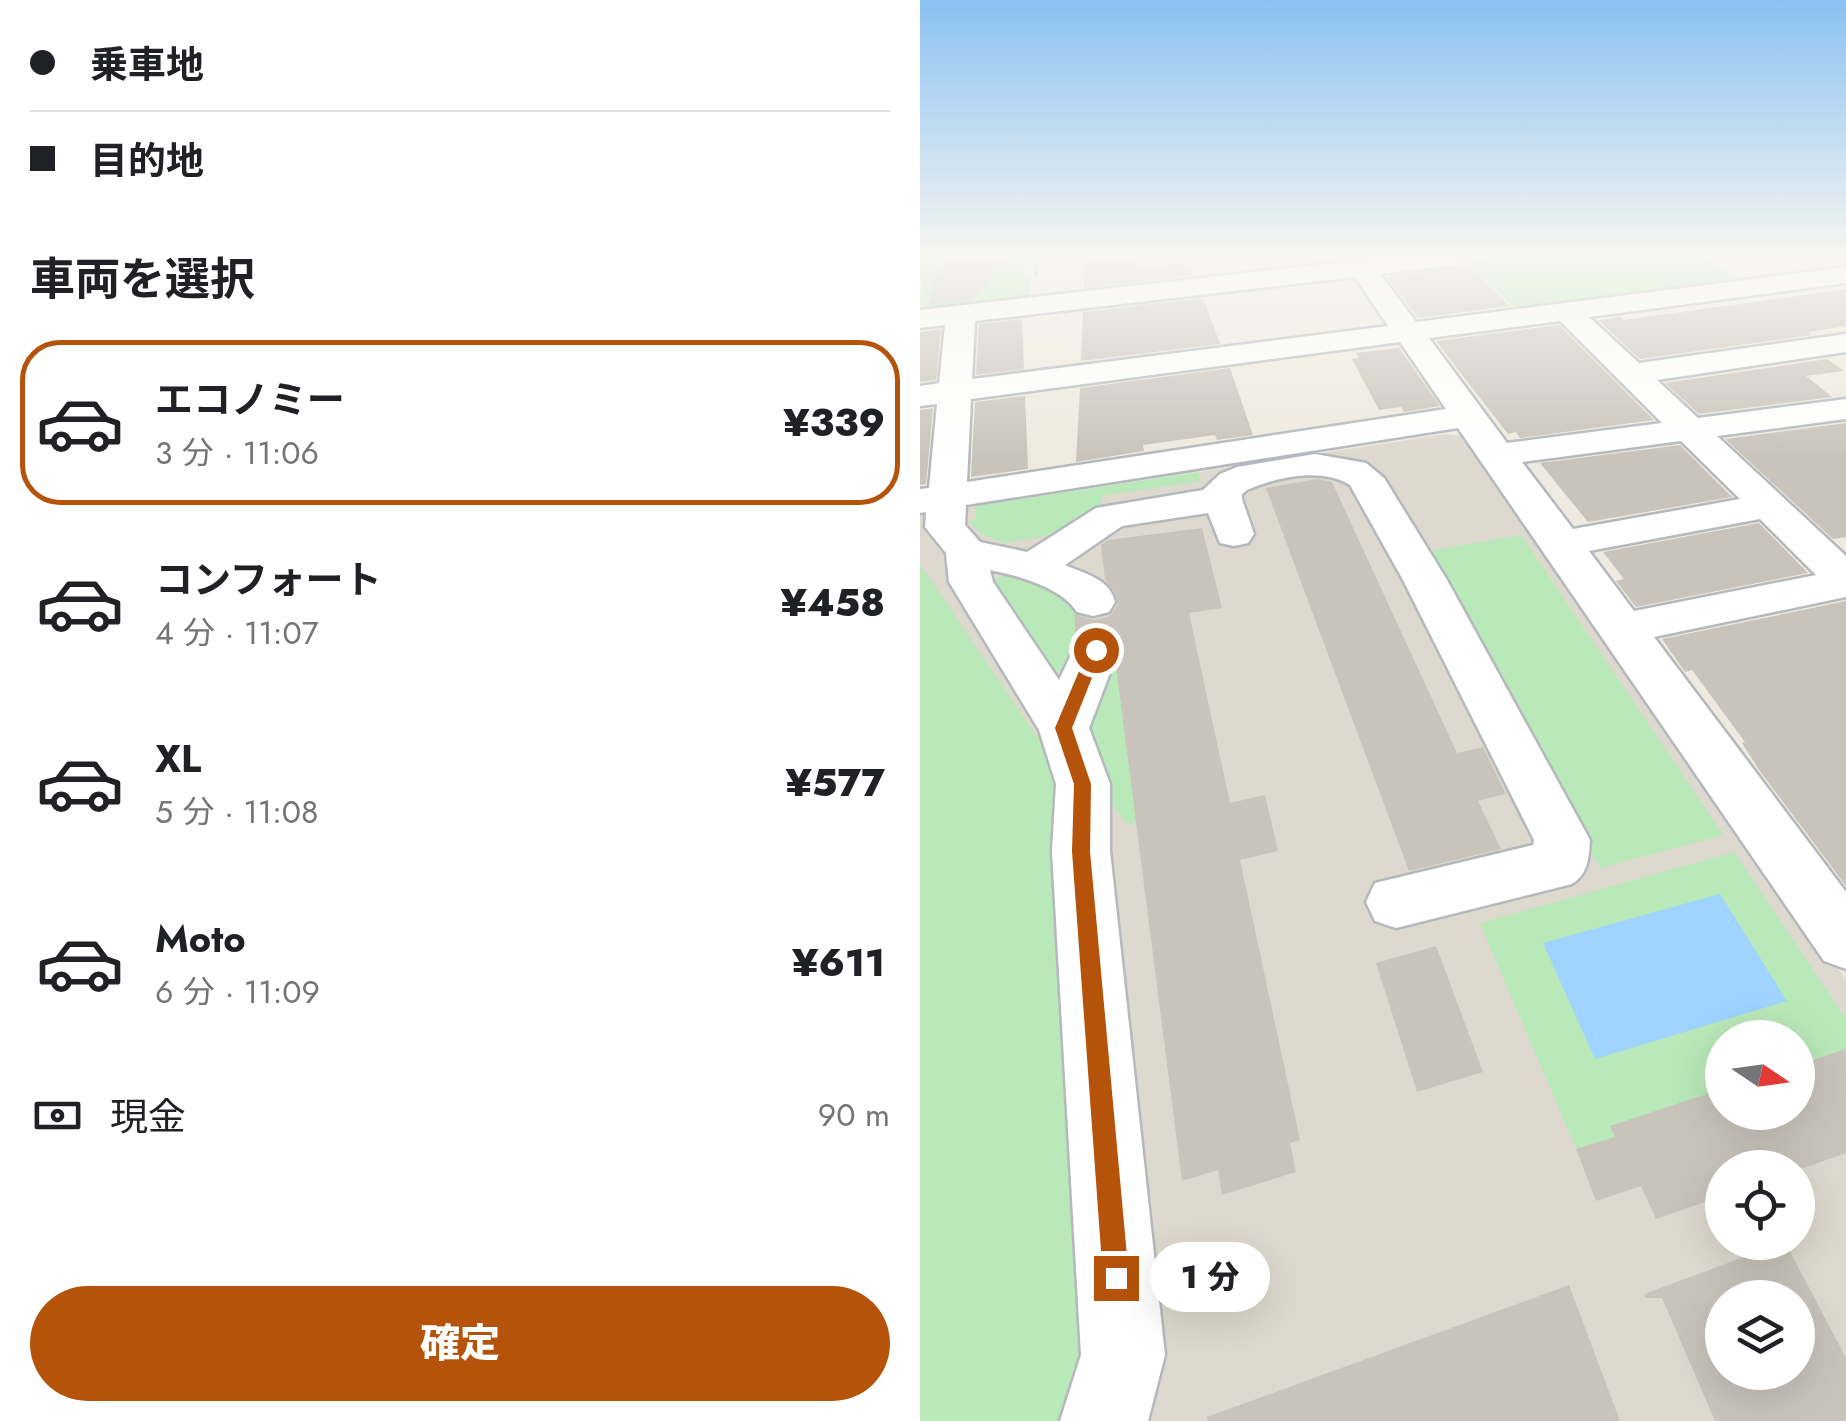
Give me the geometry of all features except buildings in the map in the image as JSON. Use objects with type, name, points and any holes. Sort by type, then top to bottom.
[{"type":"street","points":[[960,323],[945,516],[970,582],[1064,728],[1082,784],[1081,851],[1123,1356],[1104,1421]]},
{"type":"street","points":[[1403,323],[1846,941]]},
{"type":"street","points":[[920,396],[1478,323]]},
{"type":"street","points":[[1579,323],[1846,582]]},
{"type":"street","points":[[1632,374],[1846,343]]},
{"type":"street","points":[[1496,455],[1688,428],[1843,412]]},
{"type":"street","points":[[945,516],[1469,416]]},
{"type":"street","points":[[1034,567],[1110,516],[1228,517],[1222,490],[1228,484],[1270,471],[1340,464],[1356,469],[1425,580],[1562,840],[1560,861],[1552,866],[1396,902]]},
{"type":"street","points":[[1560,544],[1770,506]]},
{"type":"street","points":[[945,516],[1034,567],[1092,594],[1093,602]]},
{"type":"street","points":[[1622,629],[1846,582]]},
{"type":"street","points":[[1064,728],[1096,650]]},
{"type":"shaded area","points":[[1446,434],[1470,437],[1846,980],[1846,1421],[920,1421],[920,515]]},
{"type":"green space","points":[[1198,472],[1200,481],[1101,496],[1102,513],[1086,529],[1003,543],[979,533],[969,521],[976,519],[975,506]]},
{"type":"green space","points":[[1521,535],[1723,835],[1600,868],[1428,551]]},
{"type":"green space","points":[[920,564],[1052,759],[1088,1408],[1084,1421],[920,1421]]},
{"type":"green space","points":[[1004,574],[1014,574],[1075,602],[1078,651],[1066,669],[1052,672],[992,582]]},
{"type":"green space","points":[[1114,650],[1137,823],[1128,825],[1095,766],[1089,732],[1100,685]]},
{"type":"green space","points":[[1734,852],[1846,1019],[1846,1049],[1815,1059],[1815,1020],[1705,1020],[1705,1095],[1611,1126],[1615,1137],[1576,1149],[1480,923]]},
{"type":"water","points":[[1720,894],[1787,1001],[1724,1020],[1705,1020],[1705,1026],[1595,1059],[1543,943]]},
{"type":"route","points":[[1096,650],[1064,728],[1082,784],[1081,851],[1116,1278]]}]
